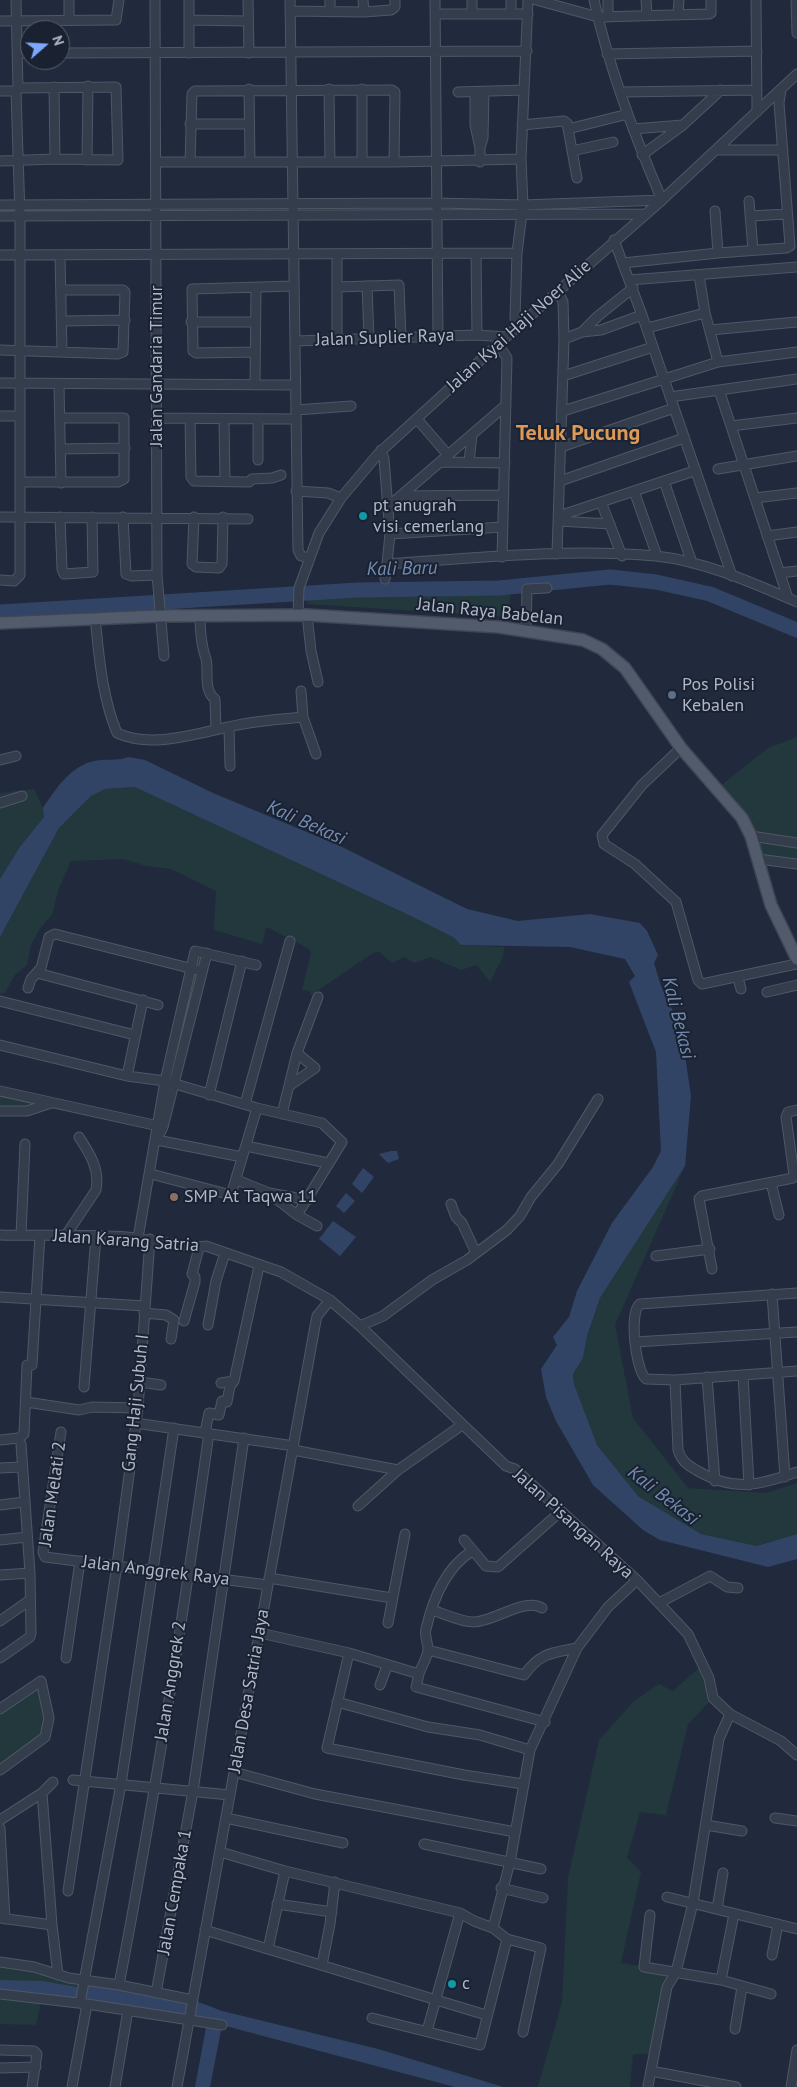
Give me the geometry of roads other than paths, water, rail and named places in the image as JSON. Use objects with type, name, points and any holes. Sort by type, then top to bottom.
[{"type":"main road","name":"Jalan Raya Babelan","points":[[0,623],[94,617],[303,615],[499,627],[583,640],[602,649],[625,668],[681,748],[742,818],[751,836],[771,905],[797,959]]},
{"type":"street","points":[[0,580],[14,581],[20,574],[20,206],[16,0]]},
{"type":"street","points":[[69,0],[69,20]]},
{"type":"street","points":[[70,20],[116,20],[119,0]]},
{"type":"street","name":"Jalan Gandaria Timur","points":[[155,0],[157,205],[156,517],[158,599],[164,656]]},
{"type":"street","points":[[189,0],[190,53]]},
{"type":"street","points":[[248,0],[249,53]]},
{"type":"street","points":[[290,0],[296,491],[298,550],[301,556],[308,558]]},
{"type":"street","points":[[330,0],[330,12]]},
{"type":"street","points":[[363,0],[364,12]]},
{"type":"street","points":[[290,11],[364,12],[393,10],[395,0]]},
{"type":"street","points":[[435,0],[438,336]]},
{"type":"street","points":[[472,0],[472,14]]},
{"type":"street","points":[[511,0],[511,14]]},
{"type":"street","points":[[516,328],[514,318],[517,253],[523,205],[521,159],[528,0]]},
{"type":"street","points":[[536,0],[598,17],[711,14],[711,0]]},
{"type":"street","points":[[0,206],[437,203],[523,205],[662,200],[642,155],[607,54],[594,0]]},
{"type":"street","points":[[608,0],[608,16]]},
{"type":"street","points":[[646,0],[647,15]]},
{"type":"street","points":[[678,0],[678,14]]},
{"type":"street","points":[[756,0],[757,52],[754,90],[757,112]]},
{"type":"street","points":[[796,0],[797,33]]},
{"type":"street","points":[[435,14],[528,14]]},
{"type":"street","points":[[190,20],[248,21]]},
{"type":"street","points":[[0,21],[20,22]]},
{"type":"street","points":[[70,53],[527,51]]},
{"type":"street","points":[[607,54],[757,52]]},
{"type":"street","name":"Jalan Kyai Haji Noer Alie","points":[[318,682],[299,602],[300,588],[308,558],[320,533],[341,498],[381,450],[614,240],[662,200],[797,74]]},
{"type":"street","points":[[0,92],[17,89],[88,86],[116,87],[118,159],[112,161],[55,159],[0,161]]},
{"type":"street","points":[[87,160],[88,86]]},
{"type":"street","points":[[54,88],[55,159]]},
{"type":"street","points":[[190,162],[190,124],[193,92],[249,89],[362,89],[392,90],[395,92],[394,162]]},
{"type":"street","points":[[249,89],[250,161]]},
{"type":"street","points":[[329,89],[330,162]]},
{"type":"street","points":[[362,89],[362,162]]},
{"type":"street","points":[[458,92],[524,90]]},
{"type":"street","points":[[642,155],[683,125],[721,90]]},
{"type":"street","points":[[621,92],[754,90]]},
{"type":"street","points":[[623,263],[790,246],[779,103],[781,90]]},
{"type":"street","points":[[479,91],[483,138],[480,148],[480,162]]},
{"type":"street","points":[[568,129],[628,114]]},
{"type":"street","points":[[522,124],[564,121],[568,129],[576,178]]},
{"type":"street","points":[[190,124],[250,124]]},
{"type":"street","points":[[633,128],[683,125]]},
{"type":"street","points":[[572,152],[613,142]]},
{"type":"street","points":[[716,150],[783,150]]},
{"type":"street","points":[[156,162],[480,162],[521,159]]},
{"type":"street","points":[[748,200],[753,250]]},
{"type":"street","points":[[715,211],[718,252]]},
{"type":"street","points":[[0,216],[646,214]]},
{"type":"street","points":[[750,216],[787,214]]},
{"type":"street","points":[[614,240],[647,328],[694,471],[732,576]]},
{"type":"street","points":[[0,255],[437,255],[517,253]]},
{"type":"street","points":[[476,254],[477,335]]},
{"type":"street","points":[[337,255],[337,340]]},
{"type":"street","points":[[60,256],[62,351]]},
{"type":"street","points":[[582,332],[631,284],[699,275],[797,267]]},
{"type":"street","points":[[699,275],[705,313],[718,362]]},
{"type":"street","points":[[337,287],[395,284],[400,287],[402,337]]},
{"type":"street","points":[[255,352],[196,353],[192,349],[190,292],[193,288],[294,286]]},
{"type":"street","points":[[367,286],[369,338]]},
{"type":"street","points":[[255,385],[256,288]]},
{"type":"street","points":[[0,350],[121,353],[124,350],[123,290],[61,290]]},
{"type":"street","points":[[557,554],[564,339],[564,302],[558,291]]},
{"type":"street","points":[[647,328],[705,313]]},
{"type":"street","points":[[564,339],[582,332],[601,330],[642,315]]},
{"type":"street","points":[[62,321],[124,320]]},
{"type":"street","points":[[191,322],[255,322]]},
{"type":"street","points":[[710,330],[797,322]]},
{"type":"street","name":"Jalan Suplier Raya","points":[[295,341],[477,335],[506,337]]},
{"type":"street","points":[[498,344],[508,358],[502,557]]},
{"type":"street","points":[[563,376],[653,346]]},
{"type":"street","points":[[563,412],[663,378],[718,362],[797,352]]},
{"type":"street","points":[[670,397],[797,379]]},
{"type":"street","points":[[0,383],[59,385],[295,385]]},
{"type":"street","points":[[59,385],[61,483]]},
{"type":"street","points":[[719,390],[780,573],[793,600]]},
{"type":"street","points":[[389,506],[506,405]]},
{"type":"street","points":[[157,418],[258,419],[351,406]]},
{"type":"street","points":[[561,447],[674,408]]},
{"type":"street","points":[[0,416],[20,416]]},
{"type":"street","points":[[20,482],[120,482],[125,476],[125,421],[122,417],[60,418]]},
{"type":"street","points":[[190,418],[191,477],[196,482],[249,482],[252,479],[272,478],[280,475]]},
{"type":"street","points":[[731,426],[797,418]]},
{"type":"street","points":[[224,419],[225,482]]},
{"type":"street","points":[[258,419],[258,460]]},
{"type":"street","points":[[417,419],[448,455]]},
{"type":"street","points":[[469,462],[472,435]]},
{"type":"street","points":[[560,481],[684,438]]},
{"type":"street","points":[[60,449],[125,448]]},
{"type":"street","points":[[381,450],[384,459],[390,534],[385,579]]},
{"type":"street","points":[[718,469],[743,463],[797,456]]},
{"type":"street","points":[[440,462],[504,463]]},
{"type":"street","points":[[559,519],[601,502],[694,471]]},
{"type":"street","points":[[664,481],[692,563]]},
{"type":"street","points":[[296,491],[328,493],[341,498]]},
{"type":"street","points":[[634,491],[657,556]]},
{"type":"street","points":[[755,498],[797,493]]},
{"type":"street","points":[[400,496],[504,495]]},
{"type":"street","points":[[601,502],[622,556]]},
{"type":"street","points":[[0,516],[224,517],[248,519]]},
{"type":"street","points":[[60,517],[62,569],[64,574],[93,572],[92,517]]},
{"type":"street","points":[[123,517],[126,574],[131,576],[157,575]]},
{"type":"street","points":[[194,517],[192,564],[196,567],[219,568],[222,564],[224,517]]},
{"type":"street","points":[[559,519],[610,524]]},
{"type":"street","points":[[390,534],[503,527]]},
{"type":"street","points":[[768,536],[797,532]]},
{"type":"street","points":[[387,564],[557,554],[657,556],[692,563],[732,576],[793,600]]},
{"type":"street","points":[[780,573],[797,571]]},
{"type":"street","points":[[526,631],[526,589],[547,588]]},
{"type":"street","points":[[200,616],[202,650],[206,660],[205,674],[210,696],[215,699],[216,729]]},
{"type":"street","points":[[94,617],[104,688],[111,718],[117,733],[127,738],[171,738],[228,727],[303,717]]},
{"type":"street","points":[[301,691],[303,717],[316,754]]},
{"type":"street","points":[[228,727],[230,766]]},
{"type":"street","points":[[681,748],[636,792],[602,834],[604,844],[636,864],[676,902],[698,980],[702,984],[738,978],[797,964]]},
{"type":"street","points":[[0,760],[16,756]]},
{"type":"street","points":[[0,803],[22,796]]},
{"type":"street","points":[[751,836],[797,843]]},
{"type":"street","points":[[758,859],[797,864]]},
{"type":"street","points":[[28,988],[31,979],[38,973],[49,937],[55,934],[201,970]]},
{"type":"street","points":[[245,1104],[290,941]]},
{"type":"street","points":[[170,1083],[191,967],[196,950],[256,965]]},
{"type":"street","points":[[138,1238],[157,1138],[170,1083],[207,953]]},
{"type":"street","points":[[209,1095],[242,961]]},
{"type":"street","points":[[38,973],[158,1005]]},
{"type":"street","points":[[738,978],[741,989]]},
{"type":"street","points":[[767,992],[797,985]]},
{"type":"street","points":[[282,1114],[297,1053],[318,997]]},
{"type":"street","points":[[0,1000],[135,1035]]},
{"type":"street","points":[[127,1076],[143,1000]]},
{"type":"street","points":[[0,1045],[127,1076],[170,1083],[257,1108],[322,1123],[342,1142],[297,1215]]},
{"type":"street","points":[[289,1086],[314,1068],[297,1053]]},
{"type":"street","points":[[0,1091],[160,1127]]},
{"type":"street","points":[[360,1326],[383,1316],[432,1280],[476,1253],[507,1230],[520,1216],[530,1197],[558,1164],[598,1099]]},
{"type":"street","points":[[0,1111],[27,1111],[52,1102]]},
{"type":"street","points":[[151,1174],[232,1195],[257,1108]]},
{"type":"street","points":[[712,1269],[710,1249],[699,1206],[701,1197],[792,1178],[794,1175],[786,1117],[788,1112],[797,1110]]},
{"type":"street","points":[[66,1235],[96,1190],[97,1185],[95,1161],[79,1137]]},
{"type":"street","points":[[157,1138],[242,1157]]},
{"type":"street","points":[[21,1235],[25,1144]]},
{"type":"street","points":[[246,1146],[328,1163]]},
{"type":"street","points":[[237,1180],[269,1193],[308,1200]]},
{"type":"street","points":[[771,1183],[779,1215]]},
{"type":"street","points":[[269,1193],[297,1215],[317,1226]]},
{"type":"street","points":[[451,1204],[476,1253]]},
{"type":"street","name":"Jalan Karang Satria","points":[[0,1235],[138,1238],[199,1248],[206,1246],[259,1266],[281,1272],[330,1300]]},
{"type":"street","points":[[0,1440],[22,1437],[26,1402],[27,1365],[32,1365],[40,1235]]},
{"type":"street","points":[[84,1387],[96,1236]]},
{"type":"street","name":"Gang Haji Subuh I","points":[[68,1891],[117,1565],[134,1422],[138,1408],[150,1239]]},
{"type":"street","points":[[184,1321],[195,1282],[195,1277],[192,1274],[199,1248]]},
{"type":"street","points":[[656,1256],[710,1249]]},
{"type":"street","points":[[208,1325],[216,1281],[225,1254]]},
{"type":"street","points":[[221,1383],[234,1381],[259,1266]]},
{"type":"street","points":[[797,1293],[640,1304],[636,1309],[635,1342],[639,1365],[644,1377],[675,1380],[797,1371]]},
{"type":"street","points":[[772,1294],[785,1476]]},
{"type":"street","points":[[0,1297],[90,1302],[145,1309],[174,1320],[170,1339]]},
{"type":"street","name":"Jalan Pisangan Raya","points":[[330,1300],[360,1326],[506,1466],[515,1469],[659,1602],[688,1634],[696,1647],[709,1678],[713,1698],[730,1714],[781,1741],[797,1754]]},
{"type":"street","name":"Jalan Desa Satria Jaya","points":[[178,2087],[317,1316],[330,1300]]},
{"type":"street","points":[[635,1342],[797,1332]]},
{"type":"street","points":[[742,1375],[749,1485]]},
{"type":"street","points":[[707,1377],[715,1481]]},
{"type":"street","points":[[675,1380],[679,1454],[687,1464],[715,1481],[749,1485],[797,1472]]},
{"type":"street","name":"Jalan Anggrek 2","points":[[119,1985],[189,1575],[208,1415],[209,1413],[220,1415],[222,1402],[227,1402],[230,1386],[234,1381]]},
{"type":"street","points":[[140,1382],[161,1386]]},
{"type":"street","points":[[26,1402],[79,1410],[92,1407],[138,1408]]},
{"type":"street","points":[[134,1422],[244,1438],[398,1470]]},
{"type":"street","points":[[358,1506],[398,1470],[462,1425]]},
{"type":"street","points":[[72,2087],[84,1981],[121,1784],[174,1428]]},
{"type":"street","name":"Jalan Melati 2","points":[[44,1555],[61,1432]]},
{"type":"street","name":"Jalan Cempaka 1","points":[[156,1993],[193,1791],[244,1438]]},
{"type":"street","points":[[0,1658],[30,1637],[30,1573],[21,1467],[21,1444]]},
{"type":"street","points":[[0,1468],[21,1467]]},
{"type":"street","points":[[0,1505],[24,1502]]},
{"type":"street","points":[[464,1540],[486,1566],[498,1567],[560,1512]]},
{"type":"street","points":[[388,1623],[405,1534]]},
{"type":"street","points":[[0,1540],[27,1537]]},
{"type":"street","points":[[472,1550],[450,1570],[437,1595],[426,1631],[428,1650],[418,1674],[416,1687],[545,1722]]},
{"type":"street","name":"Jalan Anggrek Raya","points":[[44,1555],[189,1575],[268,1581],[392,1598]]},
{"type":"street","points":[[66,1658],[80,1561]]},
{"type":"street","points":[[2,1576],[30,1573]]},
{"type":"street","points":[[659,1602],[710,1576],[727,1587],[738,1588]]},
{"type":"street","points":[[493,1928],[501,1888],[510,1862],[530,1750],[545,1722],[577,1648],[608,1607],[637,1580]]},
{"type":"street","points":[[0,1621],[30,1600]]},
{"type":"street","points":[[432,1610],[472,1622],[483,1621],[530,1605],[542,1608]]},
{"type":"street","points":[[260,1633],[349,1653],[418,1674]]},
{"type":"street","points":[[428,1650],[524,1675],[533,1663],[545,1655],[556,1651],[577,1648]]},
{"type":"street","points":[[349,1653],[328,1748],[464,1775],[523,1784]]},
{"type":"street","points":[[380,1685],[387,1666]]},
{"type":"street","points":[[0,1709],[41,1681],[49,1718],[45,1737],[0,1770]]},
{"type":"street","points":[[337,1702],[428,1726],[480,1735],[530,1750]]},
{"type":"street","points":[[648,2086],[667,1987],[676,1972],[693,1903],[719,1739],[730,1714]]},
{"type":"street","points":[[234,1772],[315,1794],[515,1832]]},
{"type":"street","points":[[73,1780],[230,1795]]},
{"type":"street","points":[[0,1820],[42,1793],[53,1782]]},
{"type":"street","points":[[42,1793],[52,1925],[58,1974]]},
{"type":"street","points":[[226,1818],[343,1843]]},
{"type":"street","points":[[775,1818],[797,1822]]},
{"type":"street","points":[[706,1825],[742,1831]]},
{"type":"street","points":[[0,1828],[3,1918],[52,1925]]},
{"type":"street","points":[[424,1844],[541,1869]]},
{"type":"street","points":[[220,1852],[285,1871],[460,1913],[474,1922],[493,1928],[507,1939],[541,1948],[523,2032]]},
{"type":"street","points":[[268,1949],[285,1871]]},
{"type":"street","points":[[717,1909],[724,1873]]},
{"type":"street","points":[[322,1965],[332,1912],[335,1882]]},
{"type":"street","points":[[501,1888],[543,1898]]},
{"type":"street","points":[[667,1897],[797,1929]]},
{"type":"street","points":[[277,1904],[332,1912]]},
{"type":"street","points":[[426,2031],[460,1913]]},
{"type":"street","points":[[721,1980],[734,1914]]},
{"type":"street","points":[[650,1915],[644,1967],[721,1980],[771,1994]]},
{"type":"street","points":[[772,1955],[778,1924]]},
{"type":"street","points":[[205,1930],[486,2014]]},
{"type":"street","points":[[372,2018],[480,2045],[486,2014],[507,1939]]},
{"type":"street","points":[[0,1962],[34,1967],[84,1981],[119,1985],[193,2000]]},
{"type":"street","points":[[735,2029],[742,1987]]},
{"type":"street","points":[[0,1994],[83,2003],[222,2025]]},
{"type":"street","points":[[115,2087],[128,2010]]},
{"type":"street","points":[[0,2050],[34,2051],[37,2054],[32,2087]]},
{"type":"street","points":[[791,2087],[797,2050]]},
{"type":"street","points":[[0,2068],[36,2067]]},
{"type":"street","points":[[651,2071],[736,2087]]},
{"type":"water","points":[[128,757],[145,760],[213,793],[338,845],[467,909],[518,921],[590,914],[640,923],[647,931],[658,955],[654,963],[661,986],[672,1009],[686,1062],[691,1096],[685,1166],[600,1298],[587,1336],[583,1358],[573,1374],[574,1384],[597,1445],[638,1496],[701,1534],[757,1546],[797,1534],[797,1559],[768,1567],[660,1540],[643,1530],[593,1485],[556,1421],[546,1397],[541,1369],[557,1345],[553,1337],[569,1317],[577,1291],[612,1223],[653,1167],[661,1151],[656,1052],[629,982],[635,976],[625,959],[570,947],[461,945],[453,937],[413,917],[135,787],[105,789],[91,796],[59,828],[0,937],[0,879],[19,848],[44,817],[43,808],[54,792],[67,777],[82,765],[101,760]]},
{"type":"water","points":[[397,1151],[399,1159],[388,1163],[379,1154]]},
{"type":"water","points":[[363,1168],[374,1177],[362,1193],[352,1184]]},
{"type":"water","points":[[346,1193],[355,1201],[344,1213],[336,1206]]},
{"type":"water","points":[[333,1221],[356,1237],[340,1256],[319,1239]]},
{"type":"water","points":[[0,1980],[43,1981],[82,1988],[84,1981],[193,2000],[222,2011],[378,2049],[503,2087],[455,2087],[222,2025],[210,2087],[195,2087],[207,2022],[0,1989]]},
{"type":"waterway","name":"Kali Baru","points":[[0,612],[358,590],[499,588],[610,577],[656,582],[710,594],[797,630]]},
{"type":"place","name":"pt anugrah visi cemerlang","points":[[363,516]]},
{"type":"place","name":"Pos Polisi Kebalen","points":[[672,695]]},
{"type":"place","name":"SMP At Taqwa 11","points":[[174,1197]]},
{"type":"place","name":"c","points":[[452,1984]]},
{"type":"district","name":"Teluk Pucung","points":[[578,434]]},
{"type":"water label","name":"Kali Bekasi","points":[[306,823]]},
{"type":"water label","name":"Kali Bekasi","points":[[678,1018]]},
{"type":"water label","name":"Kali Bekasi","points":[[663,1496]]}]
